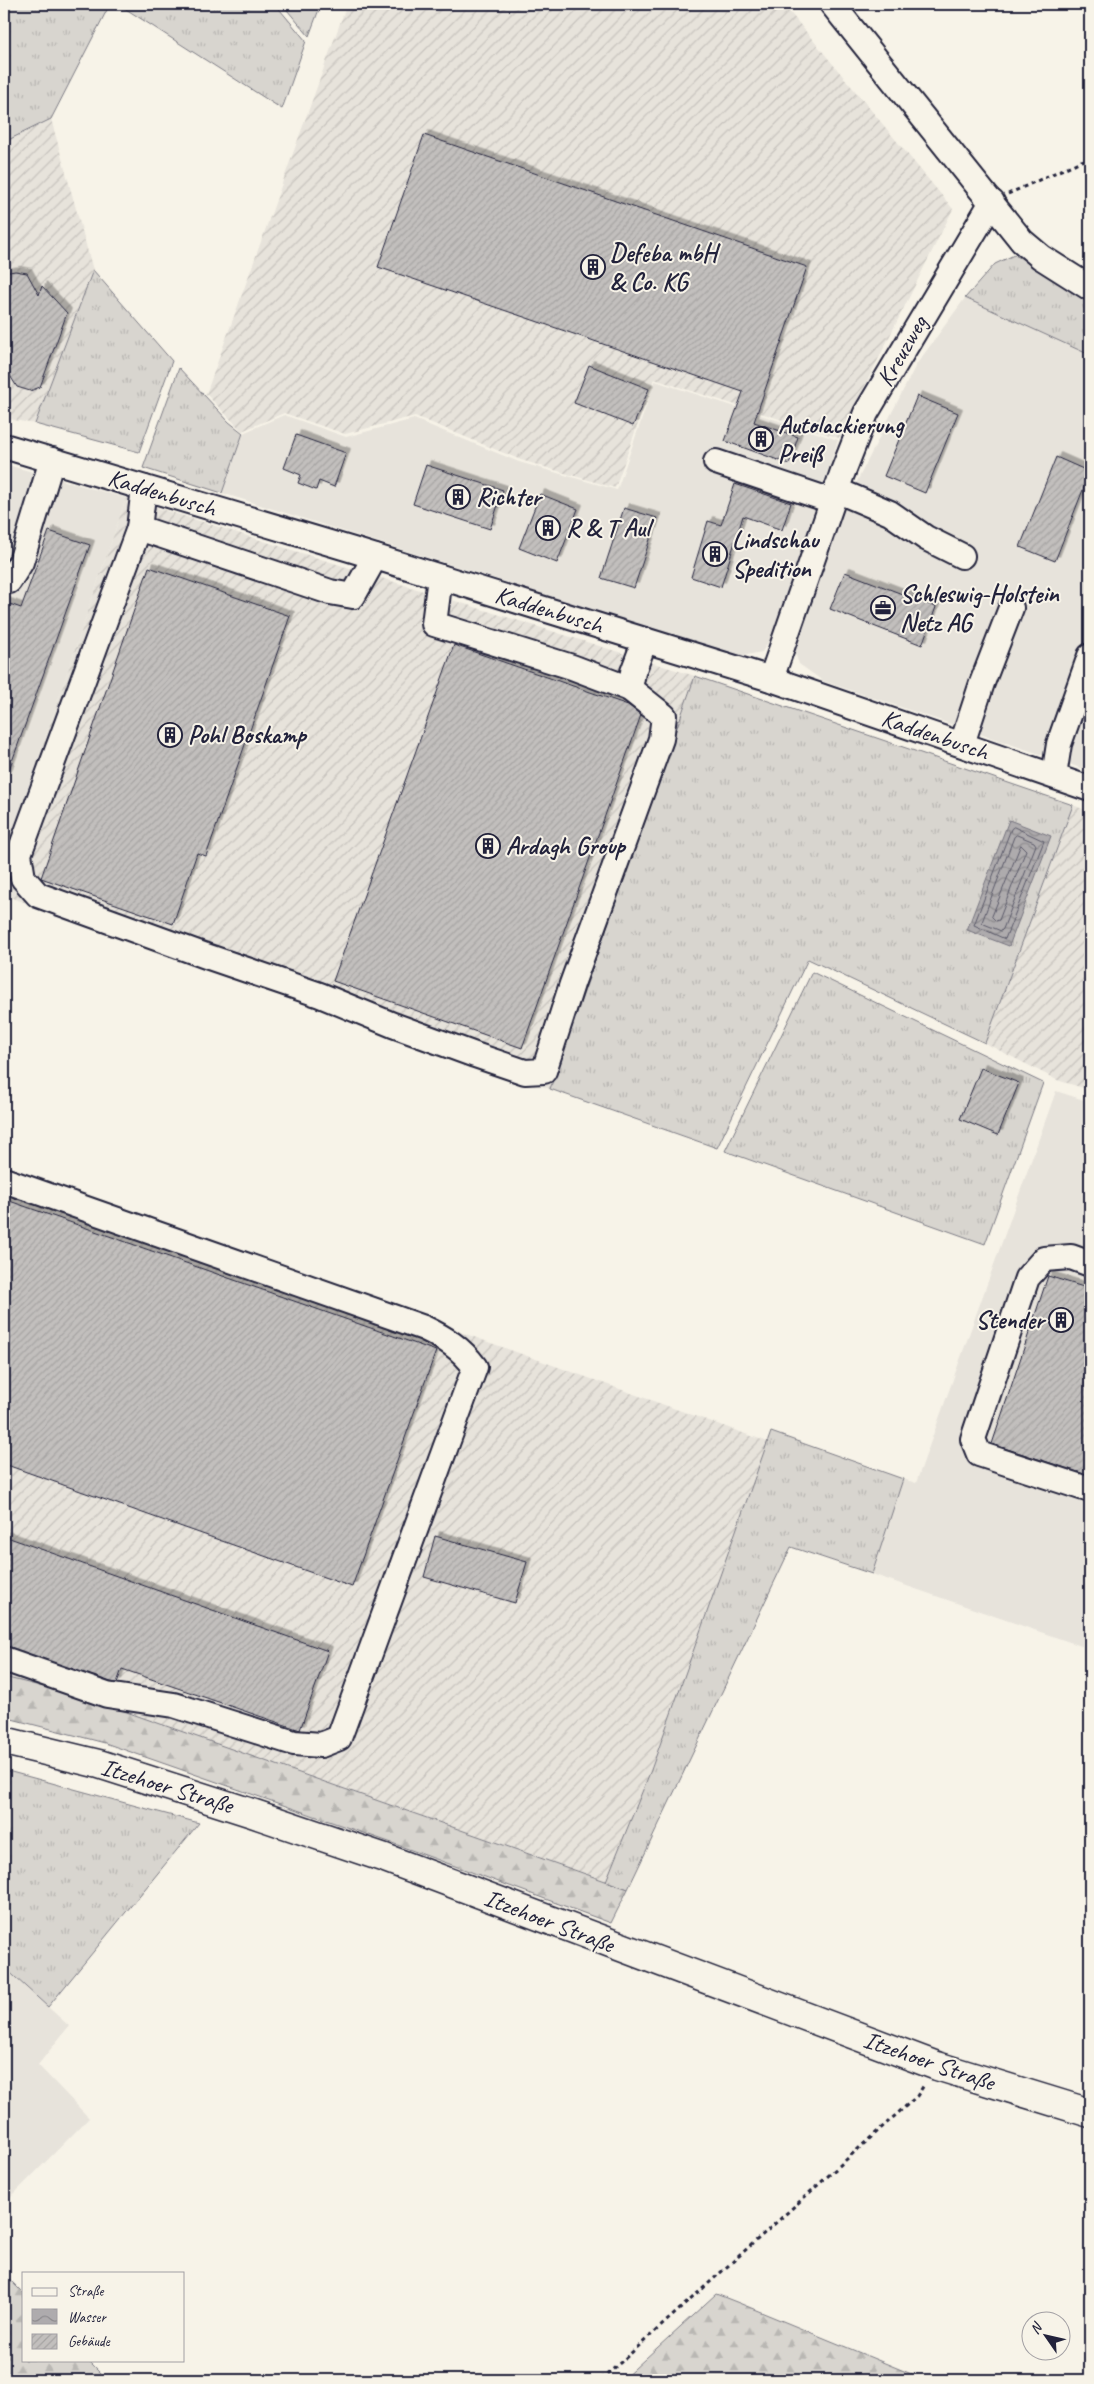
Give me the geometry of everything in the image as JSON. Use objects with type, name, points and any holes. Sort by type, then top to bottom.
[{"type":"main road","name":"Itzehoer Straße","points":[[4,1742],[108,1767],[385,1858],[937,2066],[1090,2113]]},
{"type":"street","points":[[832,4],[1022,241],[1041,257],[1090,288]]},
{"type":"street","name":"Kreuzweg","points":[[772,679],[834,495],[866,414],[992,202]]},
{"type":"street","name":"Kaddenbusch","points":[[4,446],[772,679],[1090,789]]},
{"type":"street","points":[[4,582],[9,581],[21,562],[52,460]]},
{"type":"street","points":[[716,462],[834,495],[890,513],[926,538],[962,556]]},
{"type":"street","points":[[144,488],[139,528],[19,854],[23,878],[38,895],[320,995],[393,1026],[525,1072],[544,1071],[572,984],[661,739],[664,716],[630,689],[572,667],[434,624],[440,577]]},
{"type":"street","points":[[139,528],[264,572],[330,592],[353,596],[374,557]]},
{"type":"street","points":[[962,744],[982,683],[1011,608]]},
{"type":"street","points":[[630,689],[633,672],[645,640]]},
{"type":"street","points":[[1054,776],[1059,744],[1090,656]]},
{"type":"street","points":[[4,1180],[424,1328],[448,1340],[466,1353],[476,1367],[339,1738],[321,1745],[294,1743],[174,1705],[107,1695],[4,1659]]},
{"type":"street","points":[[1090,1264],[1071,1257],[1044,1258],[1027,1278],[973,1439],[979,1454],[1090,1490]]},
{"type":"path","points":[[992,202],[1081,161],[1090,159]]},
{"type":"path","points":[[601,2380],[917,2096],[937,2066]]},
{"type":"shaded area","points":[[347,4],[783,4],[953,209],[839,438],[654,379],[615,488],[521,460],[415,416],[345,434],[284,413],[242,431],[206,394]]},
{"type":"shaded area","points":[[51,119],[93,270],[35,424],[4,418],[4,142]]},
{"type":"shaded area","points":[[965,298],[1090,355],[1090,771],[823,681],[799,664],[794,650],[836,523],[916,365]]},
{"type":"shaded area","points":[[655,381],[838,440],[773,634],[762,652],[741,656],[222,493],[243,433],[284,415],[346,437],[414,419],[519,462],[617,490]]},
{"type":"shaded area","points":[[4,464],[126,498],[4,861]]},
{"type":"shaded area","points":[[126,498],[695,676],[550,1089],[4,895],[4,861]]},
{"type":"shaded area","points":[[1073,805],[1090,812],[1090,1090],[1057,1080],[985,1043]]},
{"type":"shaded area","points":[[1056,1091],[1090,1102],[1090,1649],[872,1574],[903,1479],[916,1483]]},
{"type":"shaded area","points":[[4,1169],[768,1442],[651,1770],[606,1881],[84,1697],[4,1677]]},
{"type":"shaded area","points":[[4,1967],[69,2026],[38,2065],[89,2118],[4,2204]]},
{"type":"green space","points":[[4,4],[110,4],[51,119],[4,142]]},
{"type":"green space","points":[[118,4],[275,4],[306,41],[282,109]]},
{"type":"green space","points":[[282,4],[321,4],[309,36]]},
{"type":"green space","points":[[1014,255],[1037,265],[1090,299],[1090,355],[965,298],[995,264]]},
{"type":"green space","points":[[93,270],[172,361],[139,452],[35,424]]},
{"type":"green space","points":[[179,368],[229,422],[243,433],[222,493],[143,468]]},
{"type":"green space","points":[[695,676],[1073,805],[985,1043],[808,959],[717,1148],[550,1089]]},
{"type":"green space","points":[[812,972],[1043,1083],[985,1244],[725,1151]]},
{"type":"green space","points":[[771,1432],[903,1479],[872,1574],[791,1547],[628,1889],[606,1881],[651,1770]]},
{"type":"green space","points":[[4,1677],[84,1697],[628,1889],[611,1923],[392,1843],[105,1743],[4,1717]]},
{"type":"green space","points":[[4,1770],[199,1823],[48,2007],[4,1967]]},
{"type":"green space","points":[[4,2274],[22,2292],[22,2362],[90,2362],[108,2380],[4,2380]]},
{"type":"green space","points":[[716,2294],[739,2303],[926,2380],[622,2380]]},
{"type":"water","points":[[1009,820],[1051,836],[1009,946],[967,930]]},
{"type":"building","name":"Defeba mbH & Co. KG","points":[[424,135],[807,267],[754,422],[798,437],[789,464],[725,441],[743,392],[378,267]]},
{"type":"building","points":[[15,271],[27,273],[39,295],[42,286],[67,313],[40,387],[30,391],[17,387],[4,366],[4,273]]},
{"type":"building","points":[[589,365],[649,389],[633,426],[574,403]]},
{"type":"building","points":[[917,396],[958,413],[925,493],[884,476]]},
{"type":"building","points":[[296,435],[346,453],[334,487],[319,481],[316,490],[298,483],[301,475],[284,468]]},
{"type":"building","points":[[1056,457],[1090,472],[1055,561],[1020,547]]},
{"type":"building","name":"Richter","points":[[426,465],[503,490],[490,529],[413,504]]},
{"type":"building","points":[[735,484],[791,503],[782,530],[743,516],[721,587],[691,577],[708,521],[721,525]]},
{"type":"building","name":"R & T Aul","points":[[540,494],[578,509],[557,563],[519,548]]},
{"type":"building","points":[[624,508],[657,518],[634,588],[601,578]]},
{"type":"building","points":[[49,531],[90,545],[6,778],[4,778],[4,602],[21,608]]},
{"type":"building","name":"Pohl Boskamp","points":[[149,567],[290,616],[206,856],[197,853],[173,924],[41,878]]},
{"type":"building","name":"Schleswig-Holstein Netz AG","points":[[845,572],[936,607],[922,645],[830,609]]},
{"type":"building","name":"Ardagh Group","points":[[454,645],[628,705],[641,715],[522,1048],[333,981]]},
{"type":"building","points":[[981,1068],[1019,1083],[998,1135],[960,1119]]},
{"type":"building","points":[[4,1199],[436,1351],[352,1587],[4,1464]]},
{"type":"building","points":[[1048,1276],[1090,1289],[1090,1476],[992,1444]]},
{"type":"building","points":[[4,1536],[328,1651],[300,1730],[122,1669],[117,1683],[110,1682],[4,1646]]},
{"type":"building","points":[[435,1536],[527,1562],[515,1603],[424,1577]]},
{"type":"place","name":"Defeba mbH & Co. KG","points":[[593,267]]},
{"type":"place","name":"Autolackierung Preiß","points":[[761,439]]},
{"type":"place","name":"Richter","points":[[458,497]]},
{"type":"place","name":"R & T Aul","points":[[548,528]]},
{"type":"place","name":"Lindschau Spedition","points":[[715,554]]},
{"type":"place","name":"Schleswig-Holstein Netz AG","points":[[883,608]]},
{"type":"place","name":"Pohl Boskamp","points":[[170,735]]},
{"type":"place","name":"Ardagh Group","points":[[488,846]]},
{"type":"place","name":"Stender","points":[[1061,1320]]}]
